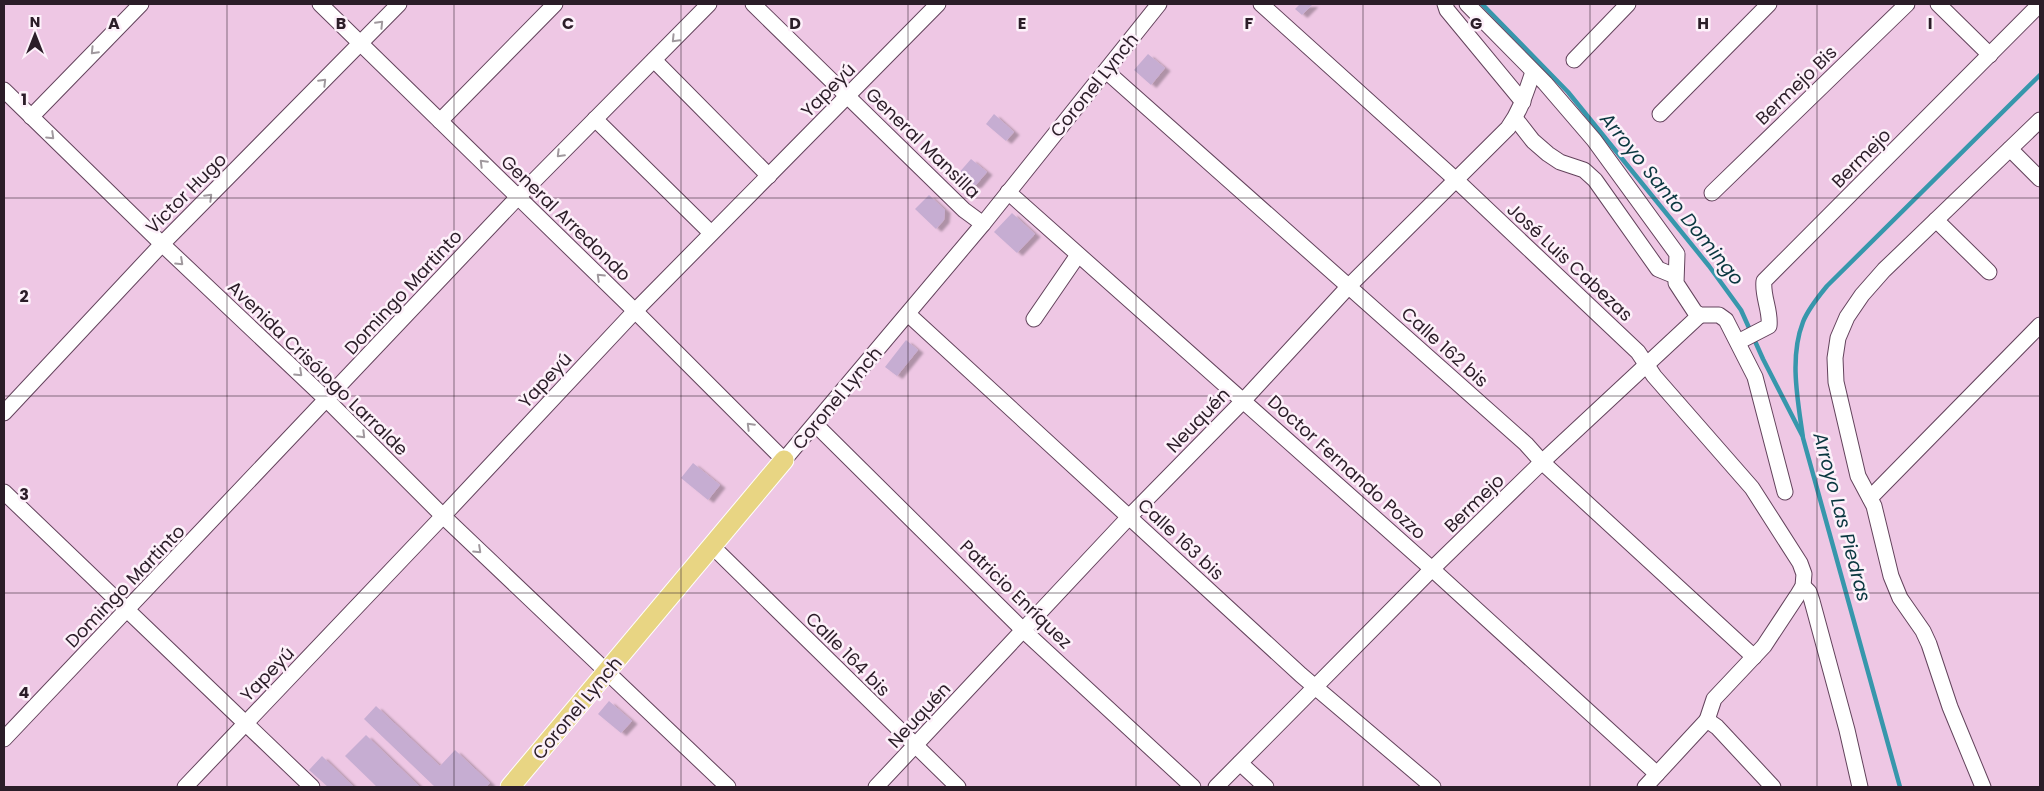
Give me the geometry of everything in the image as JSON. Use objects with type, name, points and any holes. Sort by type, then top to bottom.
[{"type":"main road","name":"Coronel Lynch","points":[[510,787],[784,460]]},
{"type":"street","name":"General Arredondo","points":[[320,4],[635,311],[784,460]]},
{"type":"street","name":"Victor Hugo","points":[[4,413],[162,244],[399,4]]},
{"type":"street","points":[[440,121],[555,4]]},
{"type":"street","name":"Domingo Martinto","points":[[4,739],[517,198],[709,4]]},
{"type":"street","name":"General Mansilla","points":[[754,4],[964,210],[982,224]]},
{"type":"street","name":"Yapeyú","points":[[185,787],[635,311],[938,4]]},
{"type":"street","name":"Coronel Lynch","points":[[784,460],[908,314],[1159,4]]},
{"type":"street","name":"José Luis Cabezas","points":[[1261,4],[1454,179],[1638,352],[1654,376],[1752,488],[1800,563],[1804,574],[1803,586],[1809,592],[1826,648],[1848,730],[1860,787]]},
{"type":"street","points":[[1445,4],[1447,10],[1523,102]]},
{"type":"street","points":[[1467,4],[1533,72],[1594,140],[1677,254],[1676,283],[1695,312],[1700,315],[1718,315],[1726,320],[1740,341],[1755,377],[1785,492]]},
{"type":"street","points":[[1574,60],[1628,4]]},
{"type":"street","points":[[1660,114],[1769,4]]},
{"type":"street","name":"Bermejo Bis","points":[[1712,193],[1906,4]]},
{"type":"street","points":[[1938,4],[1990,54]]},
{"type":"street","name":"Bermejo","points":[[1740,341],[1768,326],[1770,318],[1763,288],[1764,281],[2040,4]]},
{"type":"street","points":[[31,117],[137,5]]},
{"type":"street","points":[[654,60],[769,176]]},
{"type":"street","name":"Calle 162 bis","points":[[1106,71],[1526,444],[1542,462],[1754,657]]},
{"type":"street","name":"Neuquén","points":[[876,787],[916,747],[1129,517],[1243,401],[1349,286],[1454,179],[1508,128],[1523,102],[1533,72]]},
{"type":"street","name":"Avenida Crisólogo Larralde","points":[[4,90],[162,244],[327,400],[443,516],[728,787]]},
{"type":"street","points":[[1515,118],[1533,141],[1548,154],[1560,162],[1584,170],[1594,180],[1658,269],[1675,276]]},
{"type":"street","points":[[595,119],[711,233]]},
{"type":"street","points":[[1983,787],[1950,707],[1929,644],[1923,631],[1900,598],[1891,576],[1874,506],[1858,476],[1836,382],[1835,358],[1838,338],[1847,317],[1862,295],[1884,270],[2040,120]]},
{"type":"street","points":[[2010,149],[2040,179]]},
{"type":"street","name":"Doctor Fernando Pozzo","points":[[1008,192],[1432,569],[1658,774]]},
{"type":"street","points":[[1936,220],[1989,272]]},
{"type":"street","points":[[1034,319],[1078,255]]},
{"type":"street","name":"Calle 163 bis","points":[[908,314],[1301,675],[1433,787]]},
{"type":"street","name":"Bermejo","points":[[1216,787],[1432,569],[1542,462],[1700,315]]},
{"type":"street","points":[[1870,498],[2040,325]]},
{"type":"street","name":"Patricio Enríquez","points":[[815,424],[1024,631],[1193,787]]},
{"type":"street","points":[[4,492],[312,787]]},
{"type":"street","name":"Calle 164 bis","points":[[713,547],[958,787]]},
{"type":"street","points":[[1645,787],[1707,720],[1714,699],[1764,646],[1803,586]]},
{"type":"street","points":[[1707,720],[1717,727],[1773,787]]},
{"type":"street","points":[[1240,764],[1266,787]]},
{"type":"building","points":[[1300,4],[1313,4],[1302,15],[1295,9]]},
{"type":"building","points":[[1148,54],[1165,68],[1151,85],[1134,70]]},
{"type":"building","points":[[994,114],[1014,132],[1006,141],[986,124]]},
{"type":"building","points":[[971,159],[987,172],[976,185],[968,185],[957,175]]},
{"type":"building","points":[[929,195],[945,210],[944,220],[936,229],[915,209]]},
{"type":"building","points":[[1012,213],[1035,234],[1017,253],[994,232]]},
{"type":"building","points":[[906,340],[918,350],[897,376],[885,367]]},
{"type":"building","points":[[693,463],[720,485],[708,500],[681,478]]},
{"type":"building","points":[[609,701],[632,721],[621,733],[598,714]]},
{"type":"building","points":[[376,706],[440,766],[455,750],[490,783],[486,787],[435,787],[364,719]]},
{"type":"building","points":[[366,735],[420,787],[377,787],[345,756]]},
{"type":"building","points":[[322,756],[354,787],[328,787],[309,770]]},
{"type":"waterway","name":"Arroyo Santo Domingo","points":[[1482,4],[1568,92],[1709,266],[1741,310],[1763,359],[1802,435]]},
{"type":"waterway","name":"Arroyo Las Piedras","points":[[1900,787],[1803,438],[1797,395],[1796,350],[1803,322],[1827,286],[2040,75]]}]
